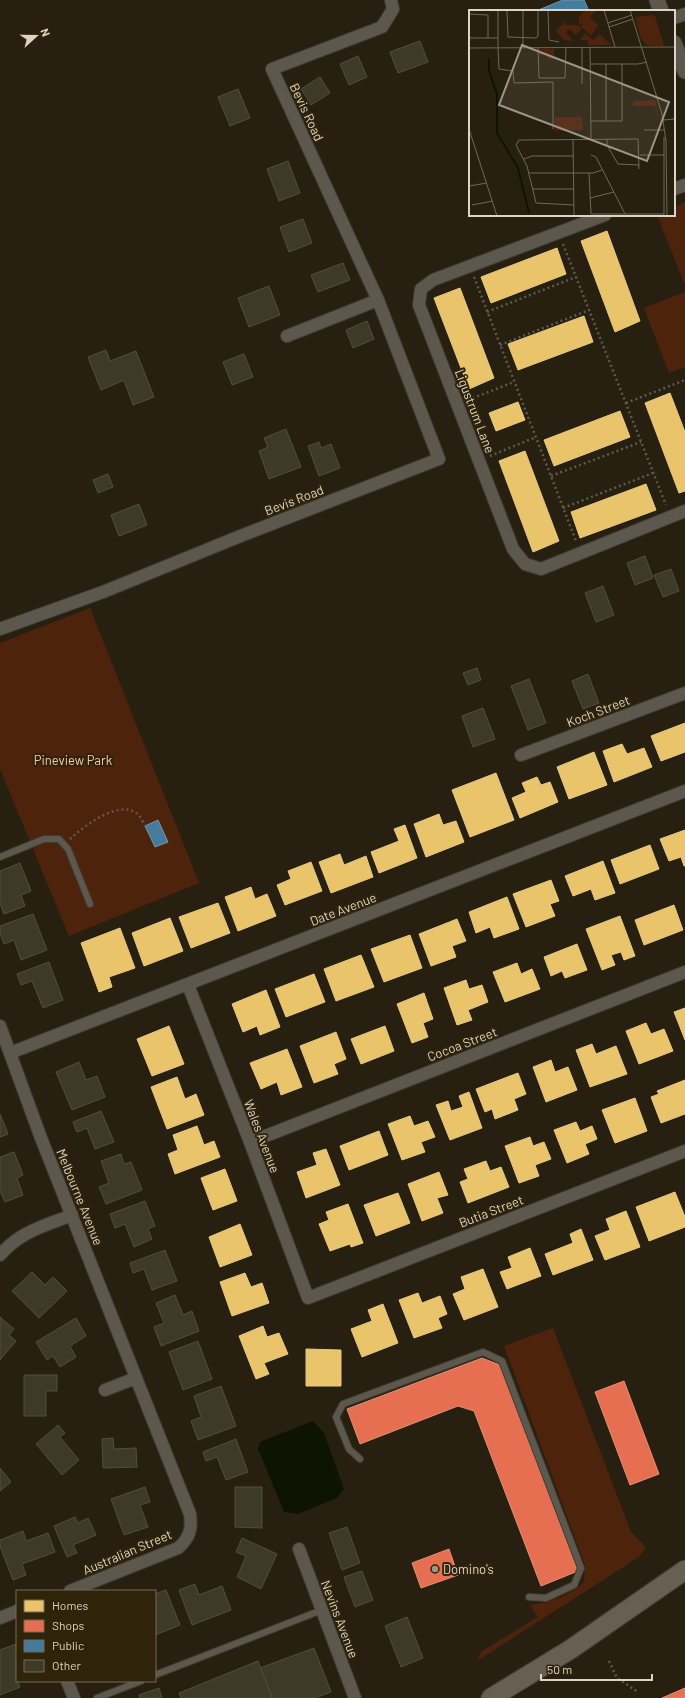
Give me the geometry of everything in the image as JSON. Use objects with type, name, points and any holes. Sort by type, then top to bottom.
[{"type":"main road","points":[[491,1698],[571,1649],[685,1570]]},
{"type":"street","name":"Bevis Road","points":[[0,629],[103,592],[243,534],[439,459],[378,300],[272,69],[382,27],[393,9],[391,0]]},
{"type":"street","points":[[657,0],[661,10]]},
{"type":"street","points":[[675,18],[685,14]]},
{"type":"street","points":[[675,46],[685,71]]},
{"type":"street","points":[[675,189],[685,185]]},
{"type":"street","name":"Ligustrum Lane","points":[[602,216],[433,280],[421,289],[419,305],[513,549],[525,564],[541,569],[685,511]]},
{"type":"street","points":[[287,336],[378,300]]},
{"type":"street","name":"Koch Street","points":[[521,755],[685,692]]},
{"type":"street","name":"Date Avenue","points":[[10,1053],[685,791]]},
{"type":"street","name":"Cocoa Street","points":[[250,1142],[685,972]]},
{"type":"street","name":"Wales Avenue","points":[[188,985],[250,1142],[308,1298]]},
{"type":"street","name":"Melbourne Avenue","points":[[0,1026],[72,1215],[190,1514],[192,1525],[190,1533]]},
{"type":"street","name":"Butia Street","points":[[308,1298],[685,1150]]},
{"type":"street","points":[[0,1255],[21,1235],[72,1215]]},
{"type":"street","points":[[105,1390],[136,1378]]},
{"type":"street","name":"Australian Street","points":[[73,1590],[178,1548],[185,1542],[190,1533]]},
{"type":"street","name":"Nevins Avenue","points":[[299,1549],[355,1698]]},
{"type":"street","points":[[0,1618],[16,1611]]},
{"type":"street","points":[[67,1682],[74,1698]]},
{"type":"lane","points":[[0,857],[44,839],[59,839],[68,849],[90,904]]},
{"type":"lane","points":[[360,1459],[349,1448],[336,1417],[343,1404],[483,1352],[502,1361],[581,1568],[574,1585],[546,1598],[529,1597]]},
{"type":"lane","points":[[156,1676],[322,1610]]},
{"type":"lane","points":[[97,1698],[138,1682]]},
{"type":"path","points":[[558,233],[671,517]]},
{"type":"path","points":[[469,266],[581,553]]},
{"type":"path","points":[[487,312],[576,278]]},
{"type":"path","points":[[500,345],[589,310]]},
{"type":"path","points":[[626,403],[685,380]]},
{"type":"path","points":[[457,404],[514,382]]},
{"type":"path","points":[[479,460],[536,437]]},
{"type":"path","points":[[551,476],[641,442]]},
{"type":"path","points":[[563,508],[653,473]]},
{"type":"path","points":[[64,844],[90,824],[116,809],[128,809],[138,813],[145,826]]},
{"type":"path","points":[[609,1661],[617,1678],[638,1692]]},
{"type":"green space","points":[[685,202],[685,285],[657,216],[675,216],[675,207]]},
{"type":"green space","points":[[685,292],[685,367],[669,373],[644,308]]},
{"type":"green space","name":"Pineview Park","points":[[90,608],[199,883],[69,936],[0,769],[0,643]]},
{"type":"green space","points":[[553,1328],[631,1532],[646,1547],[639,1557],[477,1661],[482,1651],[538,1617],[530,1605],[559,1598],[566,1595],[584,1582],[585,1565],[504,1346]]},
{"type":"shaded area","points":[[313,1421],[324,1433],[344,1489],[337,1498],[298,1514],[284,1512],[258,1449],[260,1442]]},
{"type":"building: Homes","points":[[607,231],[640,321],[615,332],[581,241]]},
{"type":"building: Homes","points":[[557,248],[566,274],[491,303],[481,277]]},
{"type":"building: Homes","points":[[460,288],[494,378],[469,389],[434,298]]},
{"type":"building: Homes","points":[[584,316],[593,342],[518,370],[508,344]]},
{"type":"building: Homes","points":[[670,393],[685,432],[685,491],[679,493],[645,403]]},
{"type":"building: Homes","points":[[518,402],[525,420],[496,431],[489,413]]},
{"type":"building: Homes","points":[[620,411],[630,437],[554,466],[544,440]]},
{"type":"building: Homes","points":[[525,451],[559,541],[533,552],[499,461]]},
{"type":"building: Homes","points":[[646,484],[656,510],[580,538],[571,512]]},
{"type":"building: Homes","points":[[685,723],[685,752],[661,761],[651,736]]},
{"type":"building: Homes","points":[[622,744],[627,754],[644,748],[652,767],[614,782],[603,751]]},
{"type":"building: Homes","points":[[594,752],[607,785],[569,799],[557,767]]},
{"type":"building: Homes","points":[[496,773],[514,820],[470,837],[452,790]]},
{"type":"building: Homes","points":[[537,777],[541,785],[550,782],[558,802],[520,818],[512,798],[526,792],[522,783]]},
{"type":"building: Homes","points":[[439,814],[443,825],[456,821],[464,842],[426,857],[414,824]]},
{"type":"building: Homes","points":[[405,825],[417,858],[379,873],[371,852],[399,841],[394,829]]},
{"type":"building: Homes","points":[[685,830],[684,866],[681,857],[669,861],[660,839]]},
{"type":"building: Homes","points":[[650,845],[659,869],[620,884],[611,860]]},
{"type":"building: Homes","points":[[340,854],[344,865],[366,856],[373,877],[331,893],[319,862]]},
{"type":"building: Homes","points":[[603,861],[615,893],[595,900],[591,889],[573,896],[565,876]]},
{"type":"building: Homes","points":[[311,862],[322,891],[285,905],[277,885],[291,879],[288,871]]},
{"type":"building: Homes","points":[[551,880],[559,901],[550,904],[555,916],[526,927],[513,894]]},
{"type":"building: Homes","points":[[251,887],[255,899],[267,894],[276,916],[238,931],[225,897]]},
{"type":"building: Homes","points":[[507,897],[519,929],[494,938],[490,927],[476,933],[469,912]]},
{"type":"building: Homes","points":[[218,903],[230,933],[191,948],[179,917]]},
{"type":"building: Homes","points":[[674,905],[683,930],[644,945],[635,920]]},
{"type":"building: Homes","points":[[620,916],[635,956],[624,960],[621,952],[611,955],[615,965],[602,970],[586,929]]},
{"type":"building: Homes","points":[[170,918],[183,951],[144,966],[132,933]]},
{"type":"building: Homes","points":[[457,919],[466,941],[452,946],[456,957],[431,966],[419,934]]},
{"type":"building: Homes","points":[[120,928],[135,968],[109,977],[112,987],[99,992],[81,943]]},
{"type":"building: Homes","points":[[410,935],[422,968],[384,982],[371,949]]},
{"type":"building: Homes","points":[[577,944],[587,970],[565,978],[562,971],[551,976],[544,957]]},
{"type":"building: Homes","points":[[361,955],[374,987],[336,1001],[324,969]]},
{"type":"building: Homes","points":[[517,963],[521,974],[532,969],[540,989],[505,1002],[493,972]]},
{"type":"building: Homes","points":[[314,974],[325,1002],[286,1017],[275,989]]},
{"type":"building: Homes","points":[[466,980],[469,989],[482,985],[488,1002],[468,1010],[472,1020],[457,1025],[444,988]]},
{"type":"building: Homes","points":[[266,990],[280,1027],[260,1035],[257,1026],[243,1032],[232,1004]]},
{"type":"building: Homes","points":[[424,993],[433,1019],[423,1023],[428,1037],[412,1043],[397,1004]]},
{"type":"building: Homes","points":[[685,1008],[685,1040],[674,1012]]},
{"type":"building: Homes","points":[[646,1023],[651,1034],[664,1029],[673,1051],[639,1064],[626,1031]]},
{"type":"building: Homes","points":[[169,1026],[184,1064],[152,1076],[137,1039]]},
{"type":"building: Homes","points":[[385,1026],[394,1051],[361,1064],[351,1039]]},
{"type":"building: Homes","points":[[336,1032],[346,1059],[334,1064],[338,1074],[314,1083],[300,1046]]},
{"type":"building: Homes","points":[[592,1044],[596,1054],[616,1046],[627,1074],[590,1087],[576,1050]]},
{"type":"building: Homes","points":[[287,1049],[302,1087],[281,1095],[277,1082],[261,1089],[250,1063]]},
{"type":"building: Homes","points":[[551,1060],[555,1072],[568,1067],[577,1090],[546,1102],[533,1067]]},
{"type":"building: Homes","points":[[518,1073],[526,1094],[514,1099],[518,1110],[495,1119],[492,1109],[485,1112],[476,1089]]},
{"type":"building: Homes","points":[[177,1077],[185,1099],[196,1094],[204,1115],[167,1129],[151,1087]]},
{"type":"building: Homes","points":[[685,1080],[685,1114],[661,1123],[651,1097],[659,1094],[657,1091]]},
{"type":"building: Homes","points":[[469,1092],[482,1128],[450,1140],[436,1105],[448,1101],[451,1111],[463,1107],[459,1096]]},
{"type":"building: Homes","points":[[635,1098],[647,1131],[615,1143],[602,1110]]},
{"type":"building: Homes","points":[[410,1116],[414,1126],[428,1121],[435,1137],[421,1142],[425,1152],[402,1160],[388,1124]]},
{"type":"building: Homes","points":[[576,1122],[580,1131],[592,1126],[597,1139],[585,1144],[589,1154],[567,1163],[554,1130]]},
{"type":"building: Homes","points":[[197,1126],[204,1145],[214,1141],[220,1157],[175,1174],[168,1154],[178,1150],[173,1135]]},
{"type":"building: Homes","points":[[379,1131],[388,1155],[349,1170],[340,1146]]},
{"type":"building: Homes","points":[[530,1137],[533,1146],[544,1142],[551,1159],[535,1165],[539,1176],[519,1183],[505,1146]]},
{"type":"building: Homes","points":[[326,1149],[340,1185],[306,1198],[297,1172],[317,1165],[313,1153]]},
{"type":"building: Homes","points":[[486,1161],[490,1171],[501,1167],[509,1187],[468,1203],[460,1182],[468,1179],[464,1169]]},
{"type":"building: Homes","points":[[225,1169],[237,1201],[213,1210],[201,1178]]},
{"type":"building: Homes","points":[[439,1172],[448,1195],[437,1198],[443,1213],[422,1221],[408,1184]]},
{"type":"building: Homes","points":[[675,1192],[685,1217],[685,1227],[649,1241],[636,1207]]},
{"type":"building: Homes","points":[[398,1193],[410,1223],[376,1236],[364,1205]]},
{"type":"building: Homes","points":[[348,1204],[363,1243],[351,1247],[350,1244],[330,1251],[319,1224],[329,1220],[326,1212]]},
{"type":"building: Homes","points":[[626,1211],[640,1247],[605,1260],[595,1236],[610,1230],[606,1219]]},
{"type":"building: Homes","points":[[240,1224],[252,1255],[220,1267],[209,1237]]},
{"type":"building: Homes","points":[[581,1229],[593,1260],[553,1275],[545,1254],[573,1243],[570,1234]]},
{"type":"building: Homes","points":[[530,1248],[541,1276],[507,1289],[500,1272],[512,1268],[508,1257]]},
{"type":"building: Homes","points":[[483,1269],[498,1307],[464,1320],[453,1294],[465,1289],[461,1277]]},
{"type":"building: Homes","points":[[245,1273],[251,1287],[262,1283],[269,1303],[232,1316],[220,1282]]},
{"type":"building: Homes","points":[[418,1293],[422,1303],[440,1296],[447,1314],[438,1318],[442,1328],[414,1338],[399,1300]]},
{"type":"building: Homes","points":[[383,1304],[398,1343],[362,1357],[351,1329],[372,1321],[368,1310]]},
{"type":"building: Homes","points":[[263,1326],[267,1337],[279,1333],[288,1354],[264,1363],[269,1374],[256,1379],[239,1336]]},
{"type":"building: Homes","points":[[306,1349],[341,1350],[341,1386],[306,1386]]},
{"type":"building: Shops","points":[[482,1358],[500,1365],[578,1571],[541,1586],[474,1411],[458,1406],[360,1444],[347,1409]]},
{"type":"building: Shops","points":[[624,1381],[659,1474],[630,1485],[595,1392]]},
{"type":"building: Shops","name":"Domino's","points":[[449,1549],[458,1575],[421,1588],[412,1563]]},
{"type":"building: Shops","points":[[685,1688],[685,1698],[662,1698]]},
{"type":"building: Public","points":[[563,0],[584,0],[589,10],[538,10]]},
{"type":"building: Public","points":[[158,820],[168,842],[155,847],[145,826]]},
{"type":"building: Other","points":[[420,41],[428,62],[398,73],[390,52]]},
{"type":"building: Other","points":[[358,56],[367,77],[349,85],[340,64]]},
{"type":"building: Other","points":[[320,77],[330,93],[311,105],[301,89]]},
{"type":"building: Other","points":[[238,89],[250,118],[230,126],[218,97]]},
{"type":"building: Other","points":[[288,161],[300,193],[279,201],[267,169]]},
{"type":"building: Other","points":[[303,219],[312,243],[289,252],[280,227]]},
{"type":"building: Other","points":[[343,263],[350,280],[318,292],[311,275]]},
{"type":"building: Other","points":[[269,286],[280,315],[249,327],[238,298]]},
{"type":"building: Other","points":[[367,321],[374,339],[353,348],[346,330]]},
{"type":"building: Other","points":[[106,350],[110,361],[136,351],[154,397],[133,405],[124,380],[101,390],[88,357]]},
{"type":"building: Other","points":[[244,354],[253,377],[232,385],[223,362]]},
{"type":"building: Other","points":[[286,429],[301,467],[269,479],[259,451],[268,447],[264,438]]},
{"type":"building: Other","points":[[319,442],[321,448],[331,444],[340,468],[319,476],[308,446]]},
{"type":"building: Other","points":[[108,474],[113,487],[98,493],[93,480]]},
{"type":"building: Other","points":[[139,504],[147,525],[119,536],[111,515]]},
{"type":"building: Other","points":[[645,556],[653,578],[635,585],[627,563]]},
{"type":"building: Other","points":[[671,569],[679,591],[663,597],[654,575]]},
{"type":"building: Other","points":[[603,586],[614,615],[596,622],[585,593]]},
{"type":"building: Other","points":[[477,668],[481,680],[468,685],[463,673]]},
{"type":"building: Other","points":[[588,674],[599,703],[583,709],[572,681]]},
{"type":"building: Other","points":[[529,679],[546,723],[528,730],[511,686]]},
{"type":"building: Other","points":[[483,708],[495,739],[473,747],[462,716]]},
{"type":"building: Other","points":[[20,863],[31,891],[21,895],[25,906],[4,914],[0,903],[0,871]]},
{"type":"building: Other","points":[[33,914],[47,950],[21,960],[14,940],[4,944],[0,933],[0,926]]},
{"type":"building: Other","points":[[49,962],[63,1000],[43,1008],[32,981],[21,985],[17,974]]},
{"type":"building: Other","points":[[79,1062],[86,1080],[97,1076],[105,1097],[72,1110],[56,1072]]},
{"type":"building: Other","points":[[101,1111],[114,1142],[95,1149],[87,1128],[77,1132],[73,1122]]},
{"type":"building: Other","points":[[0,1114],[8,1134],[0,1137]]},
{"type":"building: Other","points":[[14,1152],[23,1175],[17,1178],[23,1195],[5,1202],[0,1191],[0,1157]]},
{"type":"building: Other","points":[[121,1154],[124,1164],[131,1162],[142,1190],[106,1204],[99,1187],[109,1183],[101,1161]]},
{"type":"building: Other","points":[[145,1201],[155,1226],[148,1229],[152,1239],[134,1247],[125,1224],[115,1228],[110,1214]]},
{"type":"building: Other","points":[[165,1250],[177,1281],[152,1290],[144,1269],[133,1273],[130,1263]]},
{"type":"building: Other","points":[[32,1272],[45,1285],[53,1277],[67,1291],[39,1318],[12,1291]]},
{"type":"building: Other","points":[[175,1295],[183,1315],[192,1311],[199,1331],[161,1346],[154,1327],[164,1323],[156,1303]]},
{"type":"building: Other","points":[[0,1317],[14,1329],[9,1335],[16,1341],[0,1360]]},
{"type":"building: Other","points":[[76,1318],[86,1336],[70,1346],[76,1357],[60,1367],[53,1356],[47,1360],[36,1342]]},
{"type":"building: Other","points":[[198,1341],[212,1379],[183,1390],[169,1352]]},
{"type":"building: Other","points":[[24,1375],[57,1375],[57,1391],[46,1391],[46,1416],[24,1416]]},
{"type":"building: Other","points":[[221,1386],[236,1426],[198,1440],[191,1421],[201,1417],[194,1396]]},
{"type":"building: Other","points":[[58,1425],[65,1433],[60,1437],[79,1460],[62,1475],[36,1444]]},
{"type":"building: Other","points":[[113,1438],[114,1449],[136,1448],[137,1467],[103,1468],[102,1439]]},
{"type":"building: Other","points":[[236,1439],[248,1472],[226,1480],[217,1457],[206,1461],[203,1452]]},
{"type":"building: Other","points":[[0,1468],[11,1482],[0,1491]]},
{"type":"building: Other","points":[[145,1487],[150,1502],[140,1505],[148,1527],[124,1535],[111,1499]]},
{"type":"building: Other","points":[[235,1487],[262,1487],[262,1528],[235,1527]]},
{"type":"building: Other","points":[[75,1517],[78,1523],[88,1518],[96,1535],[73,1545],[77,1553],[67,1557],[54,1526]]},
{"type":"building: Other","points":[[347,1527],[360,1563],[342,1570],[329,1533]]},
{"type":"building: Other","points":[[23,1531],[26,1541],[48,1533],[55,1552],[22,1564],[26,1575],[13,1580],[0,1546],[0,1540]]},
{"type":"building: Other","points":[[242,1538],[277,1554],[261,1589],[237,1577],[246,1556],[236,1552]]},
{"type":"building: Other","points":[[362,1571],[373,1600],[355,1607],[344,1577]]},
{"type":"building: Other","points":[[195,1584],[199,1595],[222,1586],[231,1610],[192,1625],[179,1590]]},
{"type":"building: Other","points":[[166,1590],[180,1625],[156,1635],[156,1594]]},
{"type":"building: Other","points":[[407,1617],[423,1658],[401,1667],[385,1626]]},
{"type":"building: Other","points":[[16,1644],[16,1682],[20,1687],[0,1695],[0,1650]]},
{"type":"building: Other","points":[[314,1648],[331,1692],[315,1698],[272,1698],[260,1668]]},
{"type":"building: Other","points":[[258,1661],[272,1698],[181,1698],[179,1693]]},
{"type":"building: Other","points":[[159,1688],[162,1698],[140,1698],[139,1695]]},
{"type":"place","name":"Domino's","points":[[435,1569]]}]
